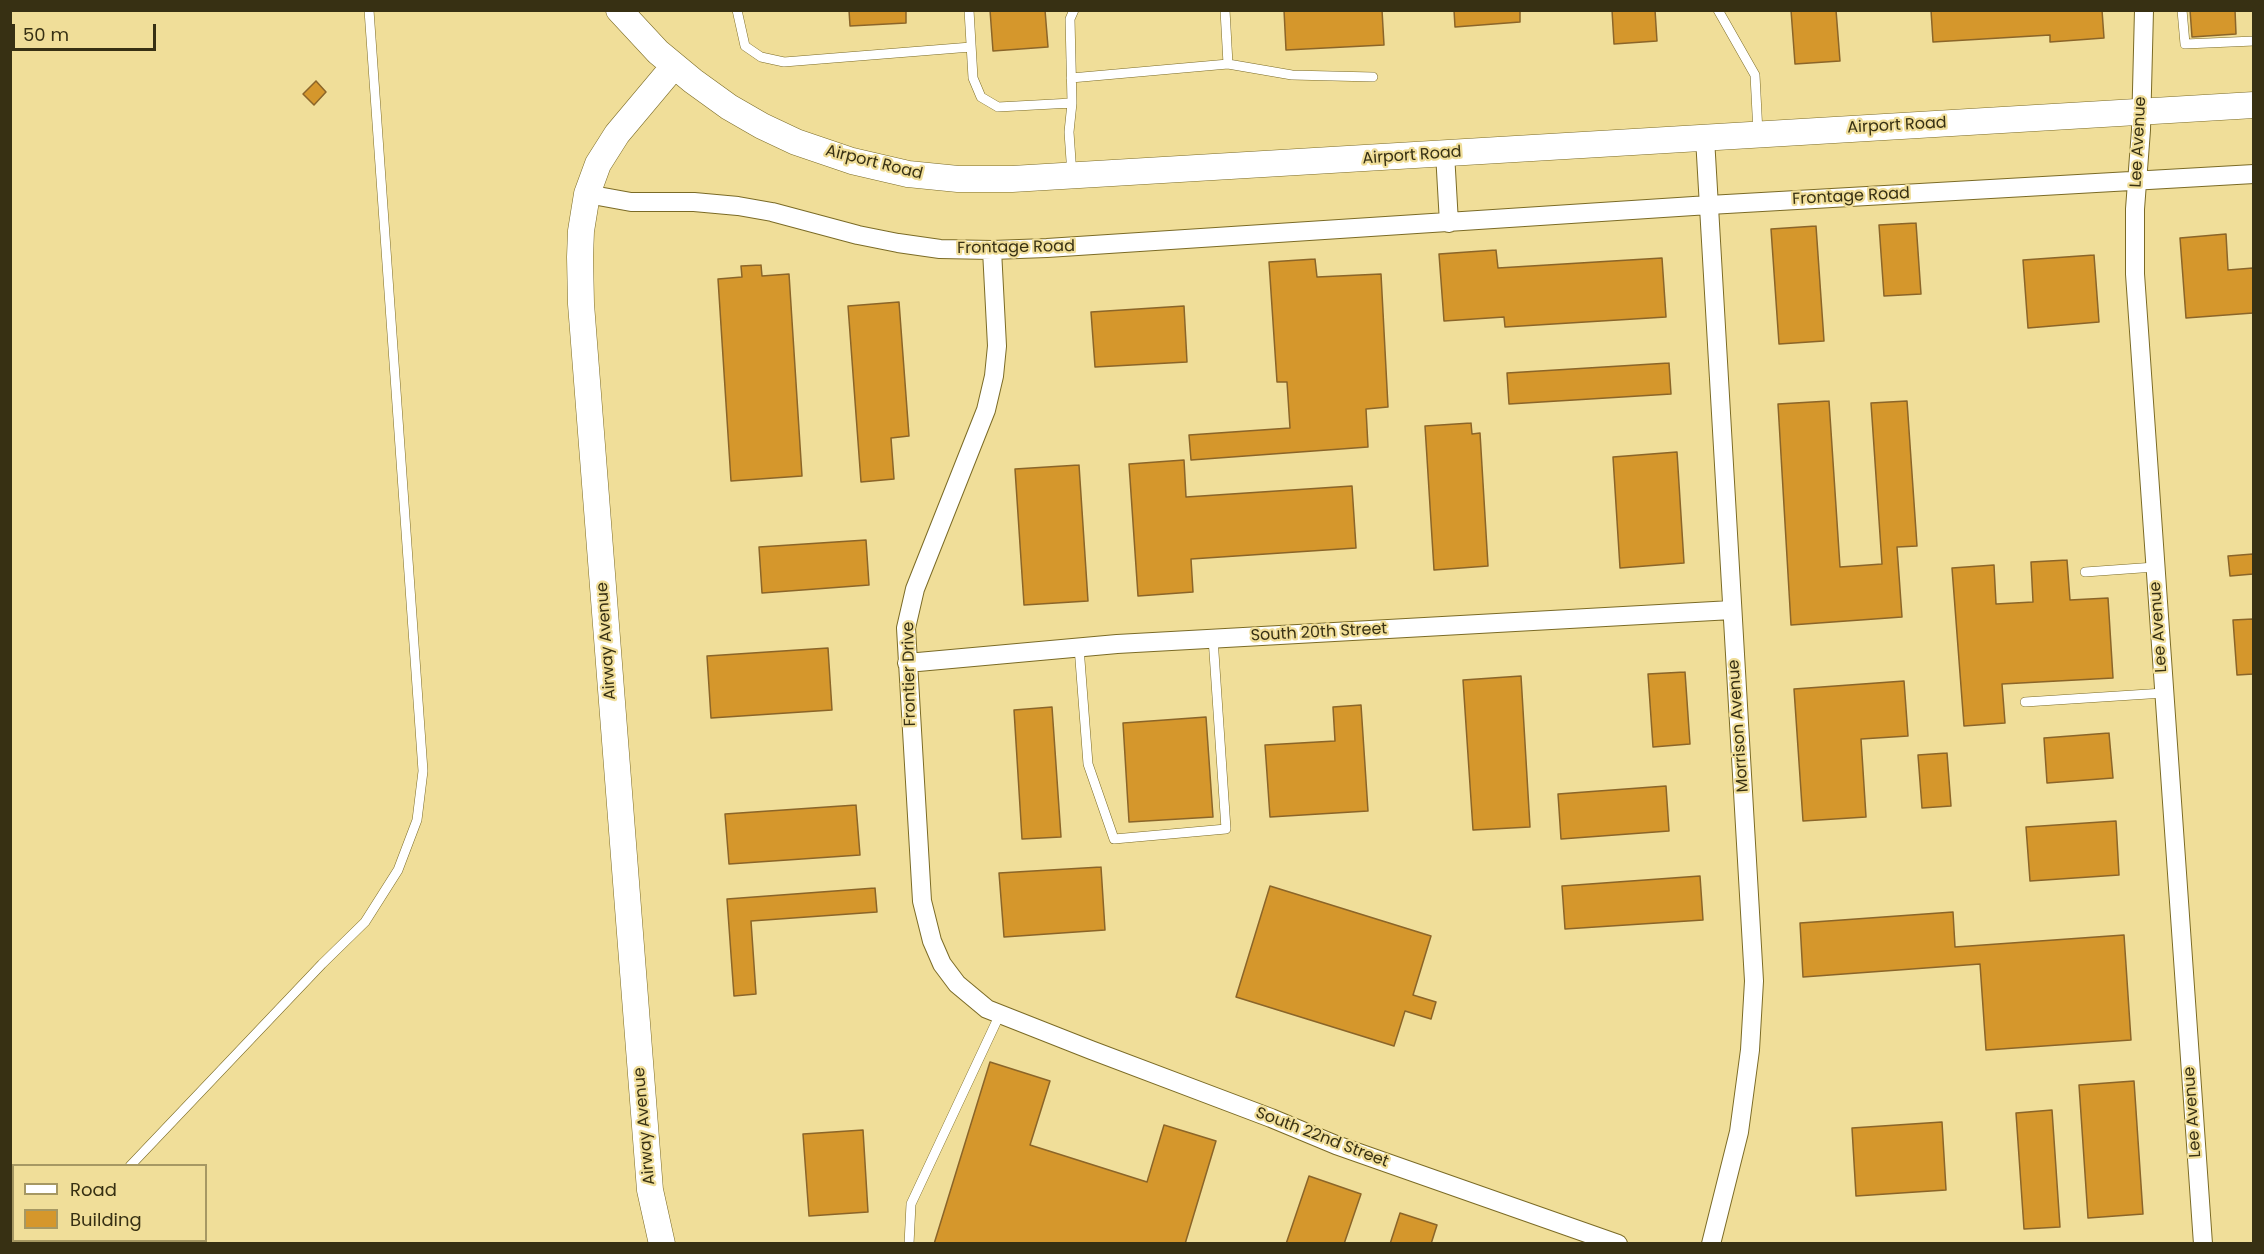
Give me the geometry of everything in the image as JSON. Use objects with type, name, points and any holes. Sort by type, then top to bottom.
[{"type":"main road","name":"Airport Road","points":[[619,10],[674,66],[748,119],[796,142],[852,161],[897,172],[946,178],[1001,180],[2253,105]]},
{"type":"main road","name":"Airway Avenue","points":[[662,1244],[650,1190],[581,297],[580,245],[587,194],[598,164],[610,144],[674,66]]},
{"type":"street","name":"Lee Avenue","points":[[2144,10],[2135,274],[2203,1244]]},
{"type":"street","name":"Morrison Avenue","points":[[1705,138],[1753,948],[1753,1015],[1749,1060],[1739,1132],[1712,1244]]},
{"type":"street","points":[[1445,153],[1449,222]]},
{"type":"street","name":"Frontage Road","points":[[587,194],[631,202],[694,202],[738,206],[772,212],[898,243],[940,249],[992,250],[2253,174]]},
{"type":"street","name":"Frontier Drive","points":[[992,250],[997,346],[994,376],[986,410],[915,589],[907,621],[907,663],[922,901],[926,922],[942,964],[957,984],[987,1009],[1029,1026]]},
{"type":"street","name":"South 20th Street","points":[[907,663],[1079,647],[1214,638],[1732,610]]},
{"type":"street","name":"South 22nd Street","points":[[1029,1026],[1336,1145],[1618,1244]]},
{"type":"lane","points":[[132,1164],[364,922],[398,870],[417,820],[423,771],[369,10]]},
{"type":"lane","points":[[737,10],[745,46],[760,57],[784,62],[971,47]]},
{"type":"lane","points":[[969,10],[973,78],[981,97],[998,107],[1072,103]]},
{"type":"lane","points":[[1072,176],[1069,132],[1072,103],[1070,19],[1074,10]]},
{"type":"lane","points":[[1225,10],[1228,64]]},
{"type":"lane","points":[[1718,10],[1755,75],[1758,135]]},
{"type":"lane","points":[[2182,10],[2185,44],[2253,41]]},
{"type":"lane","points":[[1071,78],[1228,64],[1292,75],[1373,77]]},
{"type":"lane","points":[[2085,572],[2155,567]]},
{"type":"lane","points":[[1079,647],[1088,764],[1114,839],[1226,829],[1214,638]]},
{"type":"lane","points":[[2025,702],[2164,693]]},
{"type":"lane","points":[[909,1244],[911,1204],[1000,1014]]},
{"type":"building","points":[[849,10],[906,10],[906,23],[850,26]]},
{"type":"building","points":[[990,10],[1045,10],[1048,47],[993,51]]},
{"type":"building","points":[[1284,10],[1382,10],[1384,45],[1286,50]]},
{"type":"building","points":[[1454,10],[1520,10],[1520,22],[1455,27]]},
{"type":"building","points":[[1612,10],[1655,10],[1657,41],[1614,44]]},
{"type":"building","points":[[1791,10],[1836,10],[1840,61],[1795,64]]},
{"type":"building","points":[[1931,10],[2102,10],[2104,38],[2050,42],[2050,35],[1933,42]]},
{"type":"building","points":[[2190,10],[2235,10],[2236,34],[2192,37]]},
{"type":"building","points":[[316,81],[326,92],[314,105],[303,94]]},
{"type":"building","points":[[1916,223],[1921,294],[1884,296],[1879,225]]},
{"type":"building","points":[[1816,226],[1824,341],[1779,344],[1771,229]]},
{"type":"building","points":[[2226,234],[2228,270],[2253,268],[2253,313],[2186,318],[2180,238]]},
{"type":"building","points":[[1496,250],[1498,268],[1662,258],[1666,317],[1505,327],[1504,317],[1444,321],[1439,254]]},
{"type":"building","points":[[2094,255],[2099,322],[2028,328],[2023,260]]},
{"type":"building","points":[[1315,259],[1317,277],[1381,274],[1388,407],[1366,409],[1368,447],[1191,460],[1189,435],[1290,428],[1287,382],[1277,382],[1269,262]]},
{"type":"building","points":[[761,265],[762,276],[789,274],[802,476],[731,481],[718,279],[742,277],[741,266]]},
{"type":"building","points":[[899,302],[909,436],[891,438],[894,479],[861,482],[848,306]]},
{"type":"building","points":[[1184,306],[1187,362],[1095,367],[1091,312]]},
{"type":"building","points":[[1669,363],[1671,394],[1509,404],[1507,373]]},
{"type":"building","points":[[1829,401],[1840,567],[1882,564],[1871,403],[1907,401],[1917,546],[1897,547],[1902,617],[1791,625],[1778,404]]},
{"type":"building","points":[[1471,423],[1472,434],[1480,433],[1488,566],[1434,570],[1425,426]]},
{"type":"building","points":[[1677,452],[1684,563],[1620,568],[1613,457]]},
{"type":"building","points":[[1184,460],[1186,497],[1352,486],[1356,548],[1191,559],[1193,592],[1138,596],[1129,464]]},
{"type":"building","points":[[1079,465],[1088,601],[1024,605],[1015,469]]},
{"type":"building","points":[[866,540],[869,585],[762,593],[759,547]]},
{"type":"building","points":[[2253,554],[2253,574],[2230,576],[2228,556]]},
{"type":"building","points":[[2067,560],[2070,600],[2108,598],[2113,678],[2002,684],[2005,723],[1964,726],[1952,568],[1994,565],[1996,604],[2033,602],[2031,562]]},
{"type":"building","points":[[2253,619],[2253,674],[2237,675],[2233,620]]},
{"type":"building","points":[[828,648],[832,710],[711,718],[707,656]]},
{"type":"building","points":[[1685,672],[1690,744],[1653,747],[1648,674]]},
{"type":"building","points":[[1521,676],[1530,827],[1473,830],[1463,680]]},
{"type":"building","points":[[1904,681],[1908,736],[1861,739],[1866,817],[1803,821],[1794,689]]},
{"type":"building","points":[[1361,705],[1368,811],[1270,817],[1265,745],[1335,741],[1333,707]]},
{"type":"building","points":[[1052,707],[1061,837],[1022,839],[1014,710]]},
{"type":"building","points":[[1206,717],[1213,817],[1129,822],[1123,723]]},
{"type":"building","points":[[2109,733],[2113,778],[2047,783],[2044,738]]},
{"type":"building","points":[[1947,753],[1951,806],[1922,808],[1918,755]]},
{"type":"building","points":[[1666,786],[1669,831],[1561,839],[1558,794]]},
{"type":"building","points":[[856,805],[860,855],[729,864],[725,814]]},
{"type":"building","points":[[2116,821],[2119,875],[2030,881],[2026,827]]},
{"type":"building","points":[[1101,867],[1105,930],[1004,937],[999,873]]},
{"type":"building","points":[[1700,876],[1703,920],[1565,929],[1562,886]]},
{"type":"building","points":[[1270,886],[1431,936],[1413,995],[1436,1002],[1431,1019],[1405,1011],[1394,1046],[1236,997]]},
{"type":"building","points":[[875,888],[877,912],[751,921],[756,994],[734,996],[727,899]]},
{"type":"building","points":[[1953,912],[1955,947],[2124,935],[2131,1040],[1986,1050],[1980,964],[1803,977],[1800,923]]},
{"type":"building","points":[[990,1062],[1050,1081],[1030,1145],[1147,1182],[1164,1125],[1216,1141],[1185,1244],[934,1244]]},
{"type":"building","points":[[2134,1081],[2143,1214],[2088,1218],[2079,1085]]},
{"type":"building","points":[[2052,1110],[2060,1227],[2024,1229],[2016,1113]]},
{"type":"building","points":[[1942,1122],[1946,1190],[1856,1196],[1852,1128]]},
{"type":"building","points":[[863,1130],[868,1212],[809,1216],[803,1134]]},
{"type":"building","points":[[1309,1176],[1361,1194],[1344,1244],[1286,1244]]},
{"type":"building","points":[[1400,1213],[1437,1225],[1431,1244],[1390,1244]]}]
